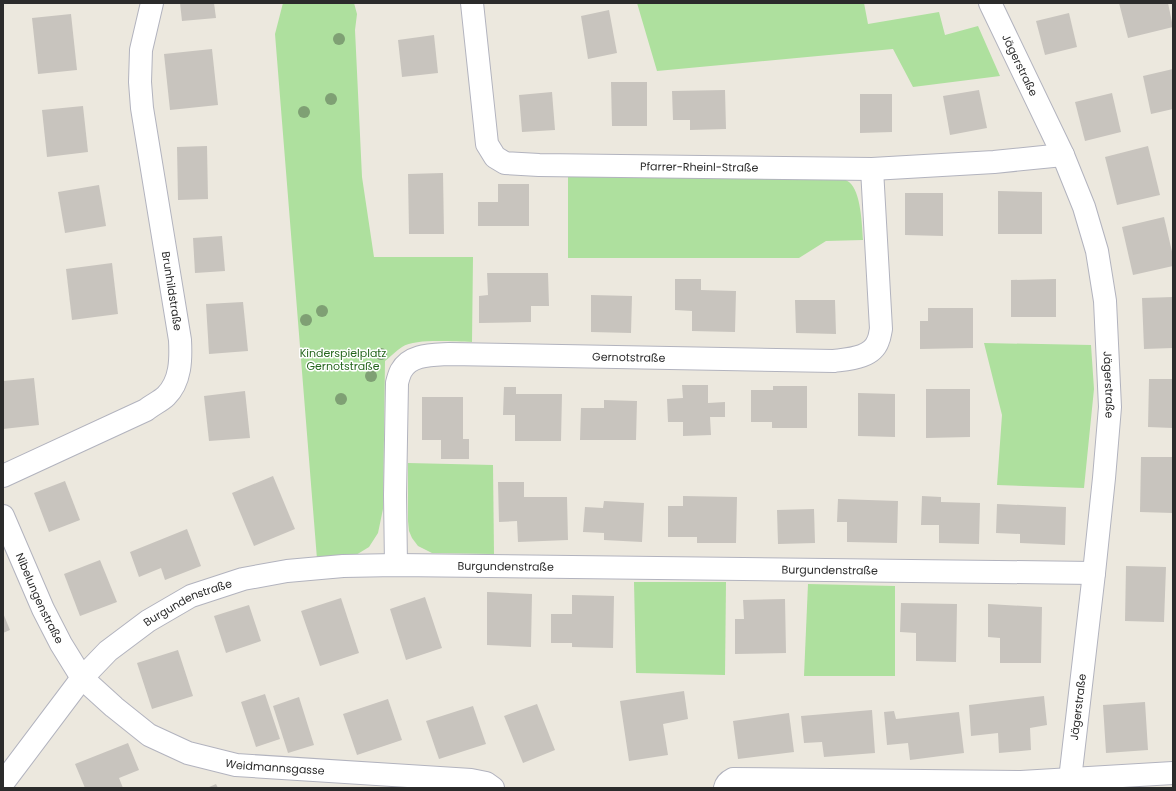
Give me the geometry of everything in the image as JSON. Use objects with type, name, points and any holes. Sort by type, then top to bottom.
[{"type":"street","name":"Brunhildstraße","points":[[3,476],[146,410],[166,395],[176,380],[181,362],[180,340],[146,138],[141,89],[141,50],[152,3]]},
{"type":"street","name":"Pfarrer-Rheinl-Straße","points":[[472,3],[487,144],[495,157],[506,164],[872,169],[994,162],[1063,155]]},
{"type":"street","name":"Jägerstraße","points":[[990,3],[1063,155],[1084,207],[1097,251],[1105,301],[1110,407],[1094,573],[1069,784]]},
{"type":"street","name":"Gernotstraße","points":[[396,565],[395,495],[397,383],[401,370],[411,360],[425,356],[449,354],[834,361],[853,359],[869,353],[878,342],[881,328],[872,169]]},
{"type":"street","name":"Nibelungenstraße","points":[[3,516],[43,609],[61,644],[82,678]]},
{"type":"street","name":"Burgundenstraße","points":[[3,783],[82,678],[108,651],[148,620],[191,596],[242,579],[287,571],[343,566],[396,565],[1094,573]]},
{"type":"street","name":"Weidmannsgasse","points":[[82,678],[114,708],[149,734],[188,753],[236,765],[471,780],[486,783],[493,788]]},
{"type":"street","points":[[724,788],[729,781],[733,779],[1069,784],[1173,772]]},
{"type":"green space","name":"Kinderspielplatz Gernotstraße","points":[[283,3],[354,3],[357,14],[355,30],[362,177],[374,257],[473,257],[472,342],[416,342],[402,347],[385,361],[383,509],[378,533],[369,547],[351,558],[317,559],[275,34]]},
{"type":"green space","points":[[637,3],[864,3],[868,24],[939,12],[945,35],[978,26],[1000,76],[913,87],[893,49],[657,71]]},
{"type":"green space","points":[[568,174],[834,176],[846,180],[853,186],[860,209],[863,240],[826,241],[799,258],[568,258]]},
{"type":"green space","points":[[984,343],[1091,345],[1094,389],[1084,488],[997,485],[1002,415]]},
{"type":"green space","points":[[408,463],[493,465],[494,554],[432,553],[418,546],[409,531]]},
{"type":"green space","points":[[634,582],[726,582],[725,675],[636,673]]},
{"type":"green space","points":[[808,584],[895,586],[895,676],[804,676]]},
{"type":"building","points":[[180,3],[214,3],[216,18],[182,21]]},
{"type":"building","points":[[1119,3],[1168,3],[1173,27],[1128,38]]},
{"type":"building","points":[[609,10],[617,53],[588,59],[581,16]]},
{"type":"building","points":[[1069,13],[1077,47],[1045,55],[1036,21]]},
{"type":"building","points":[[71,14],[77,70],[38,74],[32,18]]},
{"type":"building","points":[[434,35],[438,73],[402,77],[398,40]]},
{"type":"building","points":[[212,49],[218,105],[170,110],[164,54]]},
{"type":"building","points":[[1173,69],[1173,109],[1151,114],[1143,76]]},
{"type":"building","points":[[611,82],[647,82],[647,126],[612,126]]},
{"type":"building","points":[[725,90],[726,129],[690,130],[690,120],[673,120],[672,91]]},
{"type":"building","points":[[979,90],[987,128],[950,135],[943,96]]},
{"type":"building","points":[[552,92],[555,130],[522,132],[519,95]]},
{"type":"building","points":[[1112,93],[1121,132],[1085,141],[1075,102]]},
{"type":"building","points":[[860,94],[892,94],[892,132],[860,133]]},
{"type":"building","points":[[83,106],[88,152],[47,157],[42,110]]},
{"type":"building","points":[[207,146],[208,199],[178,200],[177,147]]},
{"type":"building","points":[[1148,146],[1160,195],[1117,205],[1105,157]]},
{"type":"building","points":[[443,173],[444,234],[409,234],[408,174]]},
{"type":"building","points":[[498,184],[529,184],[529,226],[478,226],[478,202],[498,202]]},
{"type":"building","points":[[99,185],[106,226],[65,233],[58,192]]},
{"type":"building","points":[[998,191],[1042,192],[1042,234],[998,234]]},
{"type":"building","points":[[905,193],[943,193],[943,236],[905,235]]},
{"type":"building","points":[[1164,217],[1173,256],[1173,266],[1133,275],[1122,227]]},
{"type":"building","points":[[222,236],[225,271],[195,273],[193,238]]},
{"type":"building","points":[[112,263],[118,314],[72,320],[66,269]]},
{"type":"building","points":[[487,273],[548,273],[549,306],[531,306],[531,322],[479,323],[479,296],[488,295]]},
{"type":"building","points":[[675,279],[701,279],[701,290],[736,291],[735,332],[692,331],[692,311],[675,310]]},
{"type":"building","points":[[1056,279],[1056,317],[1011,317],[1011,280]]},
{"type":"building","points":[[591,295],[632,296],[631,333],[591,332]]},
{"type":"building","points":[[1173,297],[1173,348],[1144,349],[1142,298]]},
{"type":"building","points":[[795,300],[835,300],[836,334],[796,333]]},
{"type":"building","points":[[243,302],[248,351],[209,354],[206,304]]},
{"type":"building","points":[[928,308],[973,308],[973,348],[920,349],[920,321],[928,321]]},
{"type":"building","points":[[34,378],[39,425],[3,429],[3,381]]},
{"type":"building","points":[[1149,379],[1173,379],[1173,428],[1148,427]]},
{"type":"building","points":[[682,385],[708,385],[708,403],[725,402],[725,417],[710,417],[711,435],[683,436],[683,422],[668,422],[667,399],[683,398]]},
{"type":"building","points":[[773,386],[807,386],[807,428],[772,428],[772,422],[751,422],[751,390],[773,390]]},
{"type":"building","points":[[504,387],[516,387],[516,394],[562,394],[561,441],[515,441],[515,415],[503,415]]},
{"type":"building","points":[[926,389],[970,389],[970,437],[926,438]]},
{"type":"building","points":[[245,391],[250,438],[209,441],[204,396]]},
{"type":"building","points":[[858,393],[895,394],[895,437],[858,436]]},
{"type":"building","points":[[422,397],[463,397],[463,439],[469,439],[469,459],[441,459],[441,440],[422,440]]},
{"type":"building","points":[[604,400],[637,401],[636,440],[580,440],[581,408],[604,408]]},
{"type":"building","points":[[1141,457],[1173,457],[1173,513],[1140,512]]},
{"type":"building","points":[[273,476],[295,529],[254,546],[232,493]]},
{"type":"building","points":[[65,481],[80,520],[49,532],[34,493]]},
{"type":"building","points":[[498,482],[524,482],[524,497],[567,497],[568,540],[518,542],[517,521],[499,522]]},
{"type":"building","points":[[683,496],[737,497],[736,543],[697,543],[697,537],[668,537],[668,506],[683,506]]},
{"type":"building","points":[[922,496],[941,497],[941,502],[980,503],[979,544],[939,543],[939,525],[921,525]]},
{"type":"building","points":[[838,499],[898,501],[897,543],[847,542],[847,522],[837,522]]},
{"type":"building","points":[[604,501],[644,503],[642,542],[604,540],[604,533],[583,532],[585,507],[603,508]]},
{"type":"building","points":[[997,504],[1066,507],[1065,545],[1020,543],[1020,534],[996,533]]},
{"type":"building","points":[[814,509],[815,543],[778,544],[777,510]]},
{"type":"building","points":[[187,529],[201,566],[165,580],[161,568],[139,577],[130,552]]},
{"type":"building","points":[[100,560],[117,602],[80,616],[64,574]]},
{"type":"building","points":[[1126,566],[1166,567],[1164,622],[1125,621]]},
{"type":"building","points":[[487,592],[532,594],[531,647],[487,645]]},
{"type":"building","points":[[572,595],[614,596],[613,648],[572,647],[572,643],[551,643],[551,614],[572,614]]},
{"type":"building","points":[[425,597],[442,648],[406,660],[390,609]]},
{"type":"building","points":[[341,598],[359,653],[320,666],[301,611]]},
{"type":"building","points":[[785,599],[786,653],[735,654],[735,619],[744,619],[743,600]]},
{"type":"building","points":[[901,603],[957,604],[956,662],[916,661],[916,633],[900,632]]},
{"type":"building","points":[[988,604],[1042,607],[1041,663],[1000,663],[1000,638],[988,637]]},
{"type":"building","points":[[249,605],[261,641],[226,653],[214,616]]},
{"type":"building","points":[[3,613],[10,630],[3,633]]},
{"type":"building","points":[[178,650],[193,696],[152,709],[137,663]]},
{"type":"building","points":[[684,691],[688,719],[663,724],[668,755],[629,761],[620,701]]},
{"type":"building","points":[[265,694],[280,739],[256,747],[241,702]]},
{"type":"building","points":[[1044,696],[1047,725],[1030,728],[1031,750],[999,753],[998,733],[971,736],[969,705]]},
{"type":"building","points":[[299,697],[314,745],[288,753],[273,706]]},
{"type":"building","points":[[388,699],[402,740],[357,755],[343,714]]},
{"type":"building","points":[[1145,702],[1148,750],[1106,753],[1103,705]]},
{"type":"building","points":[[537,704],[555,750],[523,763],[504,716]]},
{"type":"building","points":[[473,706],[486,744],[439,759],[426,721]]},
{"type":"building","points":[[872,710],[875,753],[824,757],[822,742],[804,743],[801,716]]},
{"type":"building","points":[[894,711],[896,719],[959,712],[964,753],[910,760],[908,743],[887,745],[884,712]]},
{"type":"building","points":[[789,713],[794,752],[738,759],[733,721]]},
{"type":"building","points":[[128,743],[139,770],[119,778],[123,788],[85,788],[75,764]]},
{"type":"building","points":[[216,784],[218,788],[207,788]]}]
